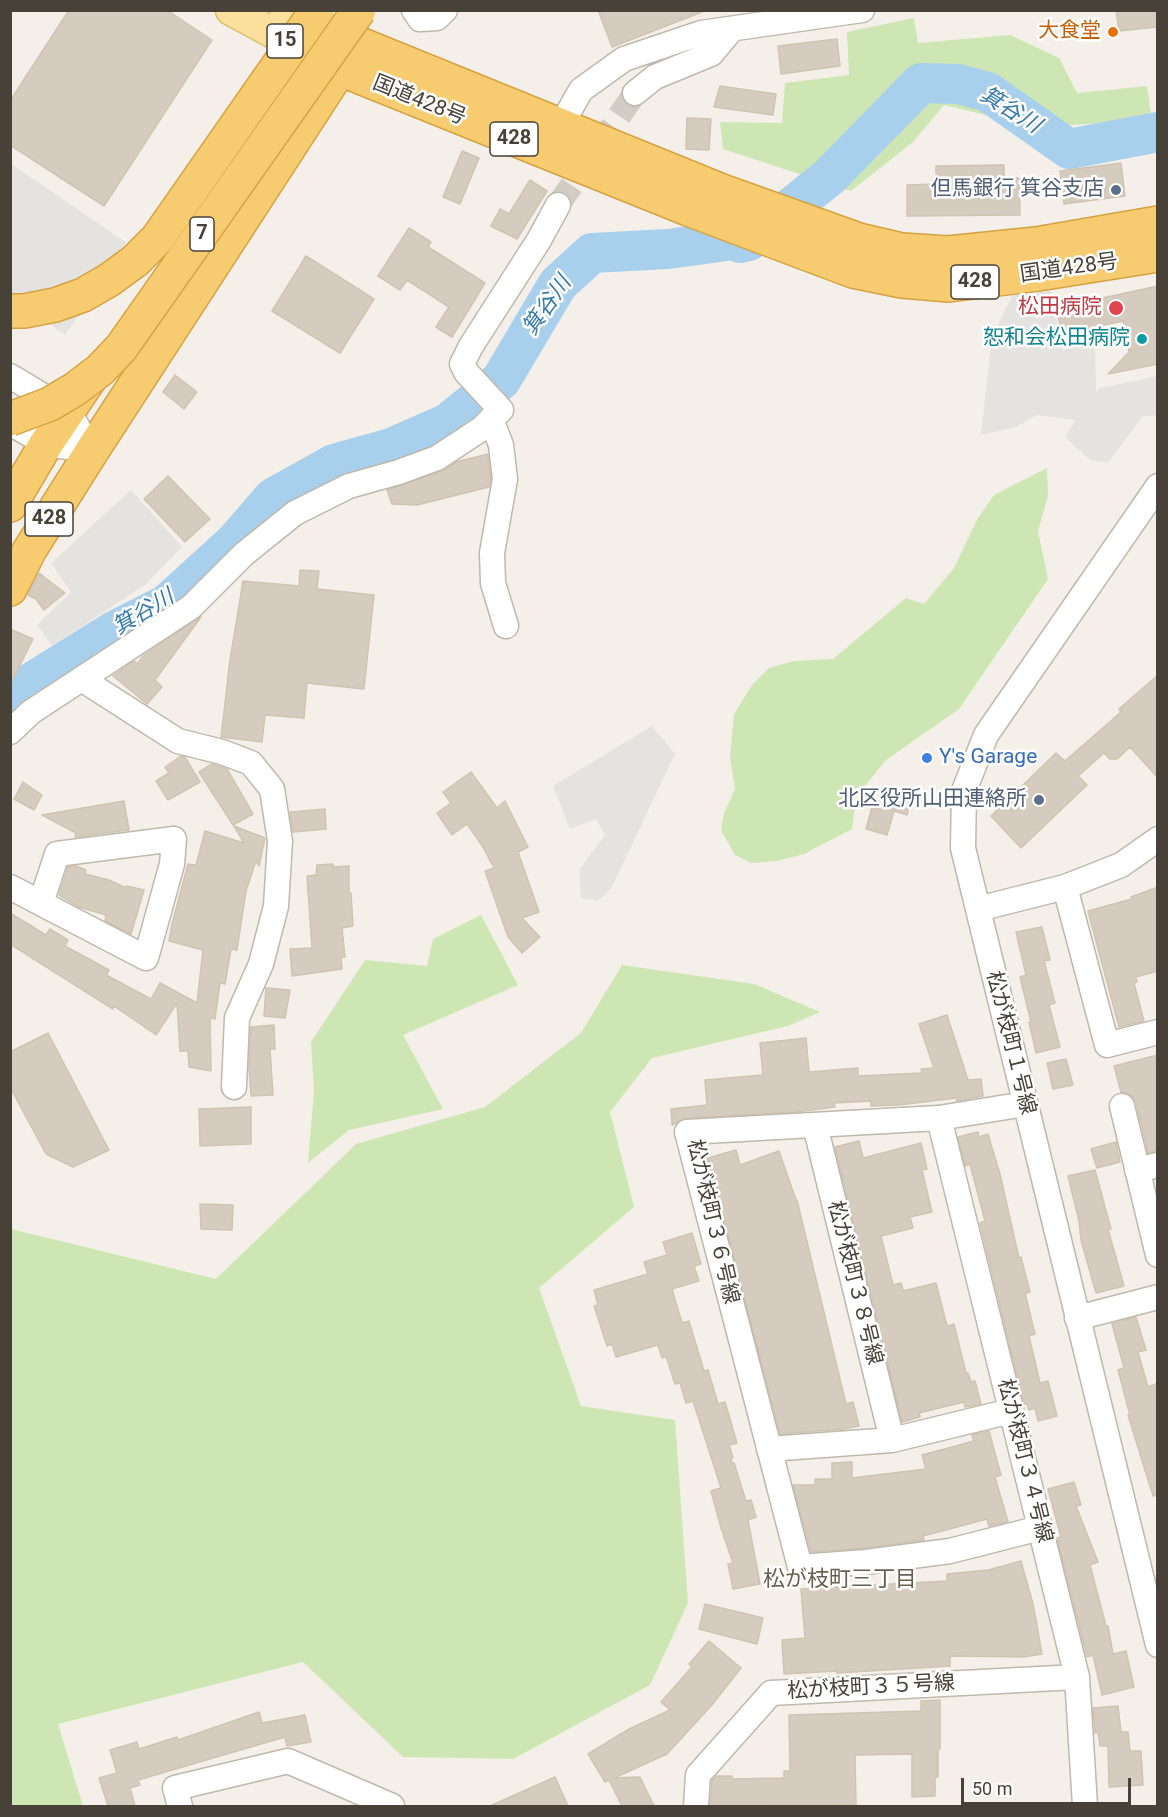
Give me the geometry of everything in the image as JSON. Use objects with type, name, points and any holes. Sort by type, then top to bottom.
[{"type":"highway","name":"7","points":[[10,421],[50,404],[75,389],[100,370],[121,348],[359,10]]},
{"type":"highway","name":"428","points":[[10,505],[46,444],[307,52],[333,18]]},
{"type":"highway","name":"国道428号","points":[[333,18],[560,127],[722,191],[859,240],[902,250],[948,253],[1036,244],[1158,223]]},
{"type":"highway","name":"7","points":[[10,311],[24,311],[55,305],[83,295],[135,261],[157,239],[333,18]]},
{"type":"highway","name":"428","points":[[10,589],[29,551],[92,451],[340,69]]},
{"type":"highway","name":"国道428号","points":[[340,69],[688,209],[854,271],[902,281],[949,285],[1158,255]]},
{"type":"main road","name":"15","points":[[231,10],[340,69]]},
{"type":"main road","name":"15","points":[[285,10],[333,18]]},
{"type":"street","points":[[414,10],[420,19],[437,18],[445,10]]},
{"type":"street","points":[[560,127],[581,90],[624,59],[701,33],[862,10]]},
{"type":"street","points":[[333,18],[340,69]]},
{"type":"street","points":[[635,93],[655,77],[711,54],[732,29]]},
{"type":"street","points":[[506,626],[493,583],[492,553],[505,479],[501,445],[493,411],[462,364],[471,346],[539,240],[558,205]]},
{"type":"street","points":[[10,376],[68,411],[92,451]]},
{"type":"street","points":[[10,732],[31,712],[83,680],[190,607],[244,554],[295,513],[349,486],[399,472],[437,458],[481,429],[493,411]]},
{"type":"street","points":[[10,421],[46,444],[92,451]]},
{"type":"street","name":"松が枝町１号線","points":[[1158,486],[986,735],[964,791],[963,848],[1158,1645]]},
{"type":"street","points":[[83,680],[178,741],[222,752],[250,763],[272,789],[280,842],[276,906],[261,964],[237,1018],[234,1087]]},
{"type":"street","points":[[10,887],[146,958],[172,864],[174,839],[57,854],[41,903]]},
{"type":"street","points":[[978,909],[1065,887],[1121,865],[1158,839]]},
{"type":"street","points":[[1065,887],[1107,1045],[1158,1032]]},
{"type":"street","name":"松が枝町３６号線","points":[[1025,1104],[939,1118],[687,1132],[800,1567],[866,1562],[950,1551],[1040,1528]]},
{"type":"street","points":[[1122,1106],[1147,1168],[1158,1255]]},
{"type":"street","name":"松が枝町３４号線","points":[[939,1118],[1077,1677],[1085,1806]]},
{"type":"street","name":"松が枝町３８号線","points":[[815,1125],[892,1440]]},
{"type":"street","points":[[1077,1318],[1158,1298]]},
{"type":"street","points":[[769,1449],[892,1440],[1011,1411]]},
{"type":"street","name":"松が枝町３５号線","points":[[696,1806],[698,1775],[771,1693],[1077,1677]]},
{"type":"street","points":[[180,1806],[175,1788],[288,1761],[392,1806]]},
{"type":"green space","points":[[914,18],[918,43],[1010,35],[1059,58],[1077,93],[1147,86],[1152,120],[1070,125],[1047,149],[998,118],[944,105],[913,142],[851,191],[723,149],[720,122],[782,123],[785,83],[849,75],[847,32]]},
{"type":"green space","points":[[1047,468],[1048,495],[1038,531],[1048,579],[959,709],[886,760],[856,797],[852,829],[804,854],[777,861],[751,863],[735,855],[721,830],[724,813],[735,789],[730,757],[734,714],[752,685],[769,668],[794,661],[833,659],[906,598],[924,604],[954,568],[978,518],[994,495]]},
{"type":"green space","points":[[481,915],[518,985],[403,1035],[443,1109],[349,1130],[308,1163],[314,1091],[311,1042],[365,960],[427,966],[433,939]]},
{"type":"green space","points":[[622,965],[754,984],[820,1012],[788,1026],[652,1058],[610,1112],[634,1207],[539,1288],[581,1406],[675,1420],[688,1603],[650,1685],[513,1759],[403,1757],[303,1662],[58,1724],[83,1806],[11,1806],[11,1229],[216,1279],[356,1144],[485,1107],[581,1033]]},
{"type":"shaded area","points":[[10,163],[127,243],[65,335],[11,297]]},
{"type":"shaded area","points":[[1051,291],[1063,350],[1095,342],[1096,393],[1100,388],[1157,376],[1157,415],[1142,417],[1108,463],[1090,460],[1065,437],[1076,420],[1037,415],[1016,427],[981,435],[992,337],[1013,294]]},
{"type":"shaded area","points":[[131,490],[182,547],[145,585],[52,646],[37,625],[71,592],[51,563]]},
{"type":"shaded area","points":[[652,726],[675,754],[612,887],[598,901],[581,898],[579,870],[605,835],[596,819],[570,829],[553,786]]},
{"type":"building","points":[[69,10],[167,10],[212,40],[104,206],[10,145],[10,101]]},
{"type":"building","points":[[598,10],[702,10],[702,12],[612,47]]},
{"type":"building","points":[[1116,10],[1158,10],[1158,27],[1119,31]]},
{"type":"building","points":[[837,39],[840,66],[781,74],[778,46]]},
{"type":"building","points":[[720,86],[776,94],[773,115],[714,107]]},
{"type":"building","points":[[687,118],[711,119],[709,150],[686,149]]},
{"type":"building","points":[[462,151],[479,158],[460,204],[443,197]]},
{"type":"building","points":[[1121,163],[1125,196],[1064,204],[1060,171]]},
{"type":"building","points":[[1004,165],[1004,178],[1019,178],[1020,215],[907,216],[907,185],[936,184],[936,166]]},
{"type":"building","points":[[530,180],[547,191],[517,239],[491,226],[500,209],[509,214]]},
{"type":"building","points":[[409,228],[431,242],[428,247],[485,283],[452,337],[436,327],[449,307],[407,280],[400,290],[378,276]]},
{"type":"building","points":[[306,256],[374,299],[340,353],[272,311]]},
{"type":"building","name":"恕和会松田病院","points":[[1158,286],[1158,364],[1108,374],[1129,352],[1123,321],[1084,329],[1087,341],[1066,347],[1056,308]]},
{"type":"building","points":[[175,375],[197,392],[184,409],[163,392]]},
{"type":"building","points":[[488,454],[491,479],[489,487],[417,505],[392,504],[387,490],[442,471],[456,462]]},
{"type":"building","points":[[168,476],[210,519],[185,542],[144,499]]},
{"type":"building","points":[[300,570],[319,571],[317,589],[374,595],[364,689],[307,683],[304,718],[265,715],[262,742],[221,737],[230,660],[243,581],[299,586]]},
{"type":"building","points":[[39,573],[65,593],[44,610],[36,599],[28,595]]},
{"type":"building","points":[[201,617],[155,680],[162,687],[147,704],[113,676],[134,661],[137,664],[144,655]]},
{"type":"building","points":[[10,629],[33,639],[10,685]]},
{"type":"building","points":[[1158,675],[1158,778],[1130,747],[1117,759],[1110,759],[1104,753],[1078,776],[1087,785],[1021,848],[991,816],[1056,753],[1065,761],[1121,712],[1119,709]]},
{"type":"building","points":[[181,756],[185,757],[200,782],[168,800],[156,781],[169,773],[165,767]]},
{"type":"building","points":[[212,764],[227,769],[253,814],[233,825],[199,772]]},
{"type":"building","points":[[471,772],[497,808],[505,801],[528,847],[518,852],[539,912],[522,918],[540,937],[522,953],[508,937],[485,871],[494,868],[483,847],[467,824],[452,835],[437,813],[451,803],[443,792]]},
{"type":"building","points":[[23,782],[42,795],[34,810],[14,799]]},
{"type":"building","points":[[883,787],[912,795],[907,815],[894,811],[887,835],[866,829],[872,807],[877,809]]},
{"type":"building","points":[[124,801],[129,830],[75,837],[76,833],[42,815]]},
{"type":"building","points":[[325,809],[326,829],[293,832],[290,812]]},
{"type":"building","points":[[234,826],[265,838],[259,866],[256,861],[246,891],[237,950],[231,949],[225,984],[220,983],[215,1019],[210,1018],[211,1071],[189,1067],[188,1051],[180,1051],[177,1003],[156,1035],[114,1006],[113,1009],[10,944],[10,913],[46,935],[50,929],[68,940],[65,946],[109,970],[106,975],[151,999],[160,983],[197,1003],[203,950],[169,941],[172,924],[188,864],[196,865],[205,831],[244,843]]},
{"type":"building","points":[[333,864],[333,867],[349,866],[353,926],[342,928],[345,957],[341,957],[342,969],[292,976],[290,949],[312,948],[307,876],[316,875],[317,865]]},
{"type":"building","points":[[76,866],[86,870],[85,874],[109,880],[126,888],[127,886],[144,890],[131,934],[105,921],[106,915],[79,907],[59,895],[68,867]]},
{"type":"building","points":[[1158,887],[1158,971],[1136,977],[1137,982],[1134,983],[1144,1021],[1119,1027],[1088,911],[1132,899],[1131,897]]},
{"type":"building","points":[[1042,927],[1050,960],[1044,961],[1055,1003],[1049,1005],[1060,1047],[1036,1053],[1020,977],[1026,975],[1016,932]]},
{"type":"building","points":[[266,988],[290,990],[285,1018],[264,1016]]},
{"type":"building","points":[[947,1015],[968,1080],[981,1079],[983,1096],[957,1101],[956,1098],[899,1105],[871,1106],[871,1101],[834,1103],[835,1107],[796,1112],[686,1118],[672,1125],[671,1109],[707,1105],[705,1080],[763,1075],[760,1043],[806,1038],[809,1072],[858,1068],[858,1076],[922,1073],[921,1069],[934,1068],[919,1024]]},
{"type":"building","points":[[274,1025],[275,1049],[270,1049],[273,1095],[251,1096],[249,1067],[251,1027]]},
{"type":"building","points":[[48,1033],[109,1150],[73,1167],[46,1154],[10,1087],[10,1052]]},
{"type":"building","points":[[1158,1055],[1158,1151],[1148,1153],[1136,1102],[1132,1096],[1121,1092],[1114,1066]]},
{"type":"building","points":[[1066,1059],[1073,1085],[1053,1089],[1047,1063]]},
{"type":"building","points":[[251,1107],[251,1144],[200,1146],[199,1109]]},
{"type":"building","points":[[978,1132],[979,1137],[988,1134],[1000,1174],[1019,1258],[1021,1257],[1030,1292],[1025,1293],[1035,1334],[1029,1336],[1040,1383],[1048,1381],[1057,1416],[1038,1421],[1035,1408],[1029,1410],[1027,1404],[1024,1404],[980,1223],[985,1221],[970,1164],[965,1166],[958,1137]]},
{"type":"building","points":[[859,1141],[863,1158],[921,1143],[927,1169],[922,1170],[932,1212],[910,1217],[913,1228],[881,1236],[893,1285],[901,1283],[903,1291],[936,1283],[947,1326],[954,1324],[966,1373],[971,1382],[975,1381],[981,1404],[965,1407],[964,1402],[919,1413],[920,1417],[902,1422],[835,1147]]},
{"type":"building","points":[[1116,1142],[1120,1162],[1097,1168],[1091,1149]]},
{"type":"building","points":[[736,1150],[740,1165],[779,1151],[797,1200],[846,1404],[853,1402],[859,1426],[780,1434],[708,1158]]},
{"type":"building","points":[[1095,1170],[1124,1286],[1096,1293],[1081,1240],[1079,1221],[1068,1176]]},
{"type":"building","points":[[200,1204],[233,1205],[232,1230],[201,1229]]},
{"type":"building","points":[[692,1233],[701,1264],[694,1266],[699,1281],[672,1289],[682,1323],[689,1321],[704,1371],[708,1370],[718,1404],[725,1402],[737,1443],[729,1445],[733,1458],[731,1458],[732,1463],[734,1463],[746,1501],[751,1500],[756,1517],[748,1520],[760,1584],[733,1589],[728,1564],[733,1563],[711,1491],[721,1488],[693,1401],[686,1403],[680,1383],[675,1384],[666,1356],[662,1358],[658,1345],[616,1357],[612,1344],[607,1346],[594,1306],[598,1305],[594,1290],[648,1274],[644,1262],[667,1255],[663,1242]]},
{"type":"building","points":[[1136,1317],[1146,1350],[1138,1352],[1148,1387],[1158,1383],[1158,1495],[1153,1496],[1128,1415],[1130,1415],[1118,1370],[1124,1368],[1112,1324]]},
{"type":"building","points":[[989,1431],[1001,1475],[995,1477],[1008,1522],[989,1526],[987,1519],[923,1536],[924,1540],[811,1552],[793,1485],[815,1485],[815,1479],[832,1479],[832,1463],[852,1462],[852,1478],[926,1469],[922,1455],[974,1441],[972,1435]]},
{"type":"building","points":[[1074,1482],[1081,1505],[1076,1506],[1098,1562],[1090,1565],[1106,1626],[1108,1626],[1113,1654],[1126,1651],[1134,1687],[1102,1695],[1093,1655],[1087,1657],[1057,1538],[1061,1537],[1048,1489]]},
{"type":"building","points":[[1021,1561],[1033,1604],[1042,1654],[1024,1657],[950,1656],[950,1666],[784,1674],[782,1640],[805,1638],[801,1589],[947,1581],[947,1574],[988,1570]]},
{"type":"building","points":[[705,1604],[763,1618],[757,1644],[699,1629]]},
{"type":"building","points":[[709,1641],[741,1668],[711,1706],[667,1754],[614,1778],[640,1777],[654,1806],[622,1806],[609,1780],[605,1782],[588,1754],[629,1729],[670,1710],[661,1702],[692,1667],[689,1664]]},
{"type":"building","points":[[940,1700],[940,1749],[938,1749],[938,1777],[935,1777],[935,1796],[912,1797],[912,1754],[855,1755],[856,1805],[710,1806],[712,1781],[716,1776],[732,1776],[732,1779],[784,1778],[784,1771],[790,1771],[789,1715],[921,1711],[921,1701]]},
{"type":"building","points":[[1118,1706],[1121,1732],[1128,1732],[1130,1751],[1141,1751],[1143,1785],[1109,1787],[1108,1746],[1100,1746],[1098,1732],[1095,1733],[1093,1708]]},
{"type":"building","points":[[259,1712],[262,1723],[305,1715],[311,1742],[287,1746],[285,1737],[138,1780],[140,1785],[130,1788],[135,1806],[108,1806],[99,1778],[117,1773],[110,1750],[137,1742],[139,1749],[177,1737],[178,1740]]},
{"type":"building","points":[[555,1777],[568,1806],[490,1806]]},
{"type":"waterway","name":"箕谷川","points":[[10,701],[21,689],[114,631],[167,604],[236,541],[273,498],[334,464],[391,448],[448,423],[501,380],[558,284],[592,253],[668,249],[734,240],[740,243],[749,241],[829,177],[921,83],[958,84],[988,92],[1069,149],[1158,132]]},
{"type":"tunnel","points":[[558,205],[635,93]]},
{"type":"place","name":"大食堂","points":[[1113,32]]},
{"type":"place","name":"但馬銀行 箕谷支店","points":[[1116,190]]},
{"type":"place","name":"松田病院","points":[[1116,308]]},
{"type":"place","name":"恕和会松田病院","points":[[1142,339]]},
{"type":"place","name":"Y's Garage","points":[[927,758]]},
{"type":"place","name":"北区役所山田連絡所","points":[[1039,800]]},
{"type":"district","name":"松が枝町三丁目","points":[[840,1580]]}]
